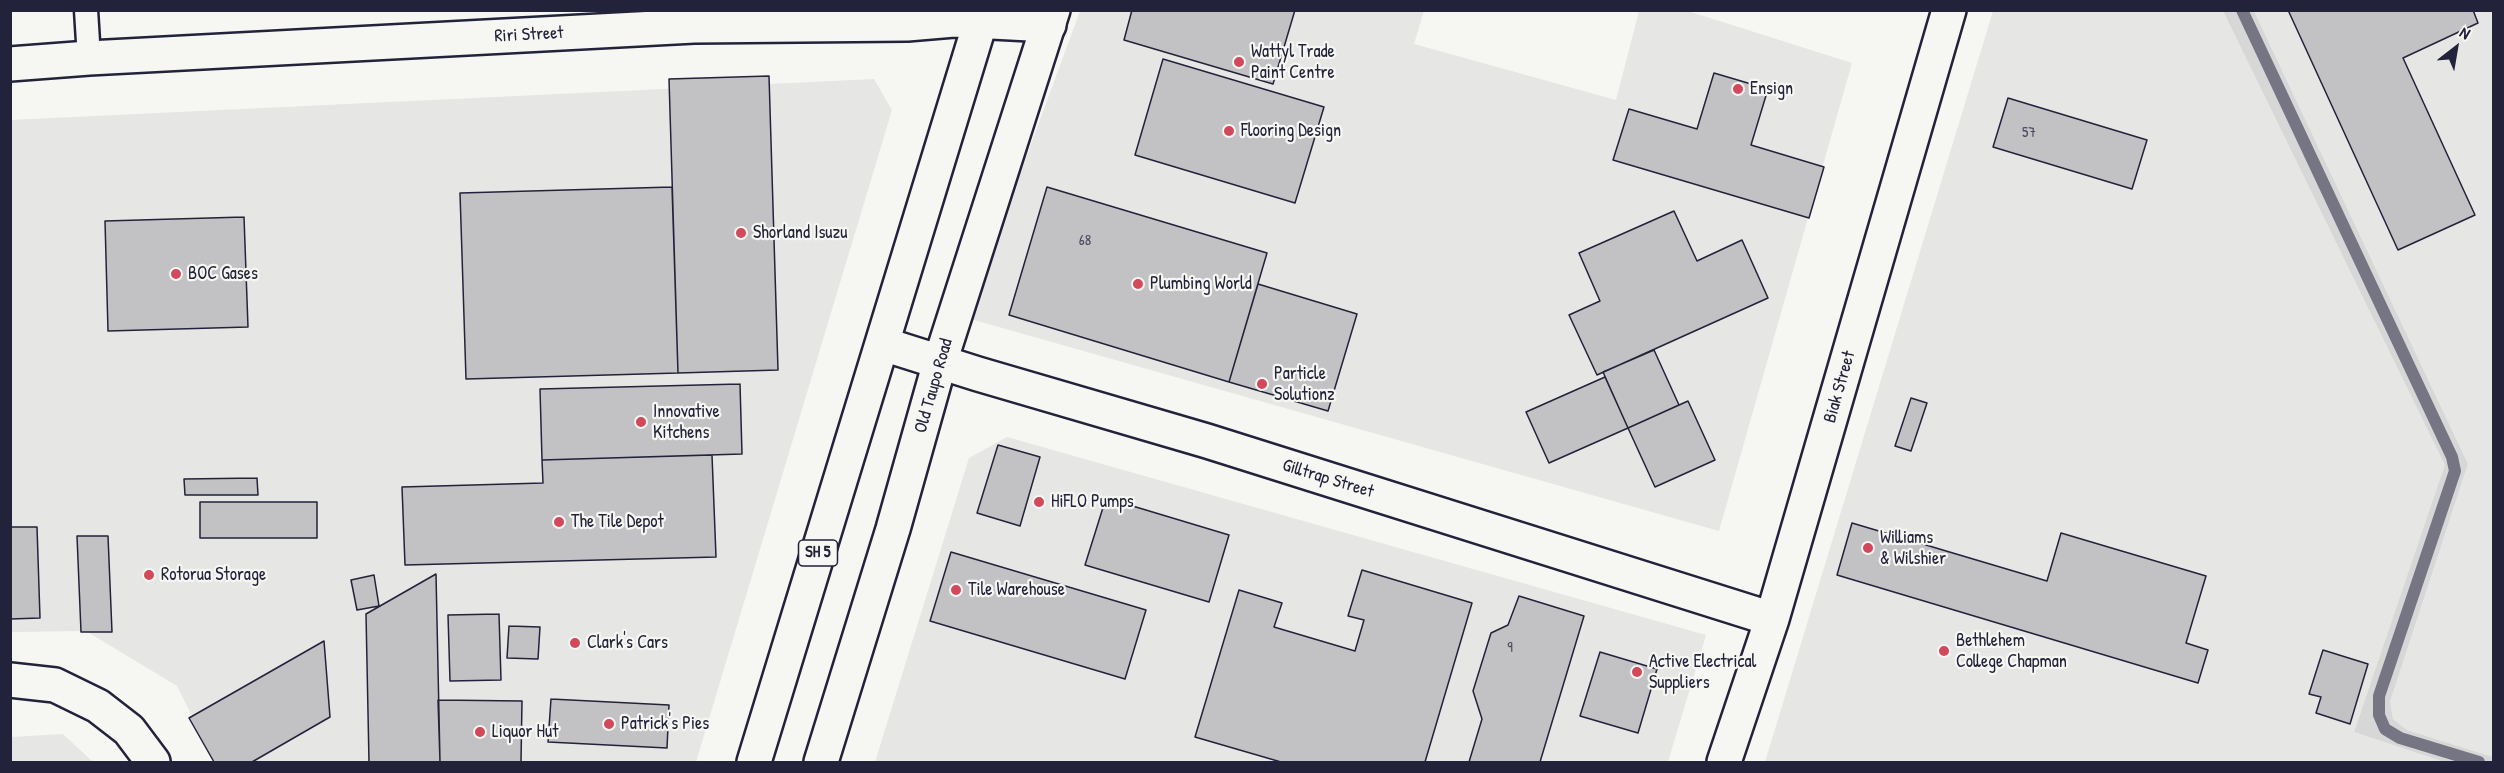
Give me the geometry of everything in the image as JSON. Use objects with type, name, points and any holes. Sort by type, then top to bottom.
[{"type":"main road","name":"Biak Street","points":[[1724,762],[1772,619],[1949,10]]},
{"type":"main road","name":"Riri Street","points":[[10,64],[694,26],[908,24],[982,16],[1051,18]]},
{"type":"main road","name":"SH 5","points":[[754,762],[982,16]]},
{"type":"main road","name":"Old Taupo Road","points":[[820,762],[893,529],[940,362],[1051,18]]},
{"type":"main road","name":"Gilltrap Street","points":[[883,344],[1206,441],[1772,619]]},
{"type":"main road","points":[[10,680],[55,686],[98,706],[129,730],[153,762]]},
{"type":"lane","points":[[86,10],[89,58]]},
{"type":"shaded area","points":[[1080,11],[1424,11],[1414,44],[1616,100],[1639,11],[1688,11],[1852,63],[1719,531],[967,318]]},
{"type":"shaded area","points":[[1993,11],[2223,11],[2446,465],[2354,732],[2444,762],[1765,762]]},
{"type":"shaded area","points":[[2223,11],[2254,11],[2468,464],[2390,702],[2393,719],[2407,730],[2493,757],[2493,762],[2444,762],[2354,732],[2445,465]]},
{"type":"shaded area","points":[[2254,11],[2493,11],[2493,757],[2407,730],[2393,719],[2390,702],[2468,464]]},
{"type":"shaded area","points":[[874,79],[892,110],[696,762],[215,762],[177,686],[86,631],[11,632],[10,120]]},
{"type":"shaded area","points":[[1007,437],[1706,635],[1668,762],[875,762],[969,458]]},
{"type":"shaded area","points":[[63,734],[93,762],[11,762],[11,737]]},
{"type":"building","name":"Wattyl Trade Paint Centre","points":[[1132,10],[1295,10],[1273,84],[1124,40]]},
{"type":"building","points":[[2288,10],[2473,10],[2478,23],[2403,58],[2475,215],[2398,250]]},
{"type":"building","name":"Flooring Design","points":[[1163,59],[1324,107],[1295,203],[1135,155]]},
{"type":"building","points":[[1714,73],[1768,89],[1751,145],[1824,167],[1809,218],[1613,160],[1629,109],[1697,129]]},
{"type":"building","points":[[769,76],[778,370],[678,373],[669,79]]},
{"type":"building","points":[[2008,98],[2147,140],[2132,189],[1993,147]]},
{"type":"building","points":[[672,187],[678,373],[466,379],[460,193]]},
{"type":"building","name":"Plumbing World","points":[[1047,187],[1267,253],[1229,382],[1009,315]]},
{"type":"building","points":[[1674,211],[1697,261],[1742,240],[1768,298],[1597,375],[1569,315],[1600,301],[1579,253]]},
{"type":"building","name":"BOC Gases","points":[[244,217],[248,327],[108,331],[105,221]]},
{"type":"building","points":[[1258,284],[1357,314],[1328,411],[1229,382]]},
{"type":"building","points":[[1654,350],[1679,405],[1628,428],[1603,372]]},
{"type":"building","points":[[1605,377],[1628,428],[1549,463],[1526,412]]},
{"type":"building","name":"Innovative Kitchens","points":[[740,384],[742,454],[542,460],[540,389]]},
{"type":"building","points":[[1911,398],[1927,403],[1911,451],[1895,446]]},
{"type":"building","points":[[1688,401],[1715,460],[1655,487],[1628,428]]},
{"type":"building","points":[[998,445],[1040,457],[1020,526],[977,513]]},
{"type":"building","name":"The Tile Depot","points":[[712,455],[716,557],[405,565],[402,487],[543,483],[542,460]]},
{"type":"building","points":[[257,478],[258,495],[185,495],[184,479]]},
{"type":"building","points":[[1106,498],[1229,535],[1209,602],[1085,565]]},
{"type":"building","points":[[200,502],[317,502],[317,538],[200,538]]},
{"type":"building","points":[[1852,523],[2047,581],[2061,533],[2206,576],[2186,643],[2208,650],[2198,683],[1837,575]]},
{"type":"building","points":[[10,527],[37,527],[40,618],[10,619]]},
{"type":"building","points":[[77,536],[108,536],[112,632],[81,632]]},
{"type":"building","points":[[951,552],[1146,610],[1125,679],[930,621]]},
{"type":"building","points":[[1362,570],[1472,603],[1425,762],[1281,762],[1195,737],[1239,590],[1282,603],[1274,627],[1355,651],[1364,620],[1348,616]]},
{"type":"building","points":[[436,574],[440,762],[369,762],[366,614]]},
{"type":"building","points":[[374,575],[379,606],[357,610],[351,580]]},
{"type":"building","points":[[1519,596],[1584,616],[1540,762],[1469,762],[1482,719],[1473,691],[1491,633],[1508,625]]},
{"type":"building","points":[[499,614],[501,680],[450,681],[448,615]]},
{"type":"building","points":[[509,626],[540,627],[538,659],[507,658]]},
{"type":"building","points":[[324,641],[330,717],[252,762],[214,762],[189,718]]},
{"type":"building","points":[[2323,650],[2368,664],[2350,724],[2316,713],[2321,697],[2309,694]]},
{"type":"building","points":[[1600,652],[1657,669],[1638,733],[1580,716]]},
{"type":"building","name":"Patrick's Pies","points":[[551,699],[669,705],[667,748],[548,742]]},
{"type":"building","name":"Liquor Hut","points":[[438,700],[522,701],[521,762],[440,762]]},
{"type":"waterway","points":[[2242,10],[2452,457],[2455,471],[2379,696],[2379,715],[2385,729],[2400,738],[2479,762]]},
{"type":"place","name":"Wattyl Trade Paint Centre","points":[[1239,62]]},
{"type":"place","name":"Ensign","points":[[1738,89]]},
{"type":"place","name":"Flooring Design","points":[[1229,131]]},
{"type":"place","name":"Shorland Isuzu","points":[[741,233]]},
{"type":"place","name":"BOC Gases","points":[[176,274]]},
{"type":"place","name":"Plumbing World","points":[[1138,284]]},
{"type":"place","name":"Particle Solutionz","points":[[1262,384]]},
{"type":"place","name":"Innovative Kitchens","points":[[641,422]]},
{"type":"place","name":"HiFLO Pumps","points":[[1039,502]]},
{"type":"place","name":"The Tile Depot","points":[[559,522]]},
{"type":"place","name":"Williams & Wilshier","points":[[1868,548]]},
{"type":"place","name":"Rotorua Storage","points":[[149,575]]},
{"type":"place","name":"Tile Warehouse","points":[[956,590]]},
{"type":"place","name":"Clark's Cars","points":[[575,643]]},
{"type":"place","name":"Bethlehem College Chapman","points":[[1944,651]]},
{"type":"place","name":"Active Electrical Suppliers","points":[[1637,672]]},
{"type":"place","name":"Patrick's Pies","points":[[609,724]]},
{"type":"place","name":"Liquor Hut","points":[[480,732]]}]
